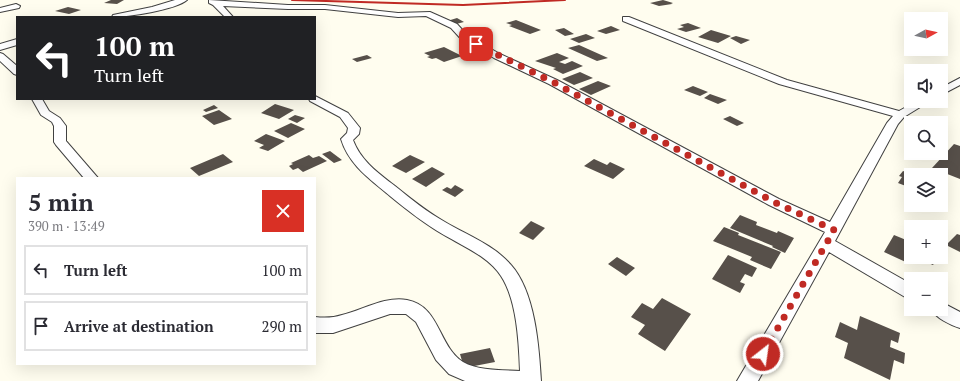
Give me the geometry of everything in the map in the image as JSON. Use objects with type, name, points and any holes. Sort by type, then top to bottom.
[{"type":"street","points":[[121,16],[150,10],[183,0]]},
{"type":"street","points":[[212,1],[228,16]]},
{"type":"street","points":[[212,1],[288,7],[324,7],[398,15],[427,14],[432,16],[454,26],[465,38],[497,56],[553,82],[774,202],[830,237],[904,287]]},
{"type":"street","points":[[0,10],[16,6]]},
{"type":"street","points":[[626,19],[790,85],[900,115]]},
{"type":"street","points":[[0,47],[16,42]]},
{"type":"street","points":[[0,56],[16,71]]},
{"type":"street","points":[[948,89],[958,84]]},
{"type":"street","points":[[38,100],[45,113],[56,120],[60,126],[60,142],[90,177]]},
{"type":"street","points":[[316,100],[344,116],[354,128],[353,134],[347,139],[349,145],[368,172],[430,220],[497,260],[507,271],[517,289],[531,357],[531,381],[472,374],[455,367],[442,354],[419,313],[408,307],[396,307],[334,325],[316,325]]},
{"type":"street","points":[[747,381],[830,237],[893,123],[900,115],[912,108]]},
{"type":"street","points":[[948,314],[960,321]]},
{"type":"building","points":[[111,0],[124,0],[117,4],[104,3]]},
{"type":"building","points":[[663,0],[673,3],[659,6],[650,3]]},
{"type":"building","points":[[68,7],[81,10],[69,14],[55,11]]},
{"type":"building","points":[[457,18],[464,22],[452,25],[444,22]]},
{"type":"building","points":[[516,20],[541,30],[530,34],[509,26],[512,25],[506,23]]},
{"type":"building","points":[[688,23],[701,28],[686,32],[677,29],[684,27],[680,25]]},
{"type":"building","points":[[611,26],[620,30],[606,34],[597,31]]},
{"type":"building","points":[[564,28],[574,34],[565,36],[555,30]]},
{"type":"building","points":[[711,30],[731,36],[718,43],[698,37]]},
{"type":"building","points":[[586,34],[595,38],[579,43],[570,39]]},
{"type":"building","points":[[736,36],[750,40],[741,44],[730,38]]},
{"type":"building","points":[[579,45],[608,58],[597,61],[568,48]]},
{"type":"building","points":[[444,47],[462,56],[444,62],[436,58],[432,59],[427,57],[430,56],[424,53]]},
{"type":"building","points":[[557,53],[569,58],[559,62],[565,64],[572,61],[583,66],[563,74],[553,69],[556,68],[535,61]]},
{"type":"building","points":[[367,55],[372,58],[357,62],[352,59]]},
{"type":"building","points":[[580,72],[593,78],[574,85],[562,79]]},
{"type":"building","points":[[598,81],[611,86],[591,95],[579,89]]},
{"type":"building","points":[[693,86],[708,92],[700,96],[684,90]]},
{"type":"building","points":[[710,94],[727,100],[718,104],[704,98]]},
{"type":"building","points":[[275,104],[294,110],[279,119],[261,113]]},
{"type":"building","points":[[214,105],[218,108],[206,112],[203,110]]},
{"type":"building","points":[[219,110],[232,119],[214,125],[202,116]]},
{"type":"building","points":[[295,115],[305,118],[297,123],[288,119]]},
{"type":"building","points":[[730,116],[744,123],[737,126],[723,119]]},
{"type":"building","points":[[291,123],[305,129],[288,138],[274,131]]},
{"type":"building","points":[[266,134],[285,141],[268,151],[259,148],[264,145],[254,141]]},
{"type":"building","points":[[954,144],[960,146],[960,179],[948,174],[948,168],[932,168],[939,160],[948,160],[948,151]]},
{"type":"building","points":[[330,151],[342,160],[334,163],[322,154]]},
{"type":"building","points":[[223,154],[233,162],[199,176],[190,168]]},
{"type":"building","points":[[309,155],[313,158],[319,156],[327,161],[303,172],[298,168],[293,170],[289,166],[293,164],[291,163]]},
{"type":"building","points":[[410,155],[425,162],[406,173],[392,166]]},
{"type":"building","points":[[594,159],[607,165],[610,162],[625,169],[613,179],[584,166]]},
{"type":"building","points":[[432,167],[445,174],[426,187],[412,179]]},
{"type":"building","points":[[903,171],[904,185],[898,183],[902,177],[899,176]]},
{"type":"building","points":[[455,185],[464,190],[455,197],[442,190],[447,187],[451,189]]},
{"type":"building","points":[[740,215],[757,222],[756,225],[777,233],[778,231],[794,238],[785,253],[772,247],[773,246],[730,228]]},
{"type":"building","points":[[531,221],[545,228],[533,240],[519,233]]},
{"type":"building","points":[[724,227],[739,233],[738,235],[781,252],[771,269],[750,260],[752,257],[713,241]]},
{"type":"building","points":[[957,234],[960,235],[960,252],[948,246],[948,243]]},
{"type":"building","points":[[894,235],[904,239],[904,261],[884,252]]},
{"type":"building","points":[[728,255],[757,268],[752,277],[745,274],[740,282],[745,284],[740,293],[712,279]]},
{"type":"building","points":[[617,257],[635,268],[626,276],[608,264]]},
{"type":"building","points":[[662,298],[691,314],[665,351],[638,334],[645,325],[631,317],[642,303],[653,309]]},
{"type":"building","points":[[860,316],[900,333],[898,343],[891,340],[890,347],[905,353],[904,364],[894,360],[890,380],[844,358],[848,343],[835,337],[840,322],[857,330]]},
{"type":"building","points":[[490,348],[495,362],[464,368],[460,354]]},
{"type":"railway","points":[[292,0],[463,5],[565,0]]},
{"type":"route","points":[[476,44],[497,56],[553,82],[774,202],[834,230],[763,354]]}]
